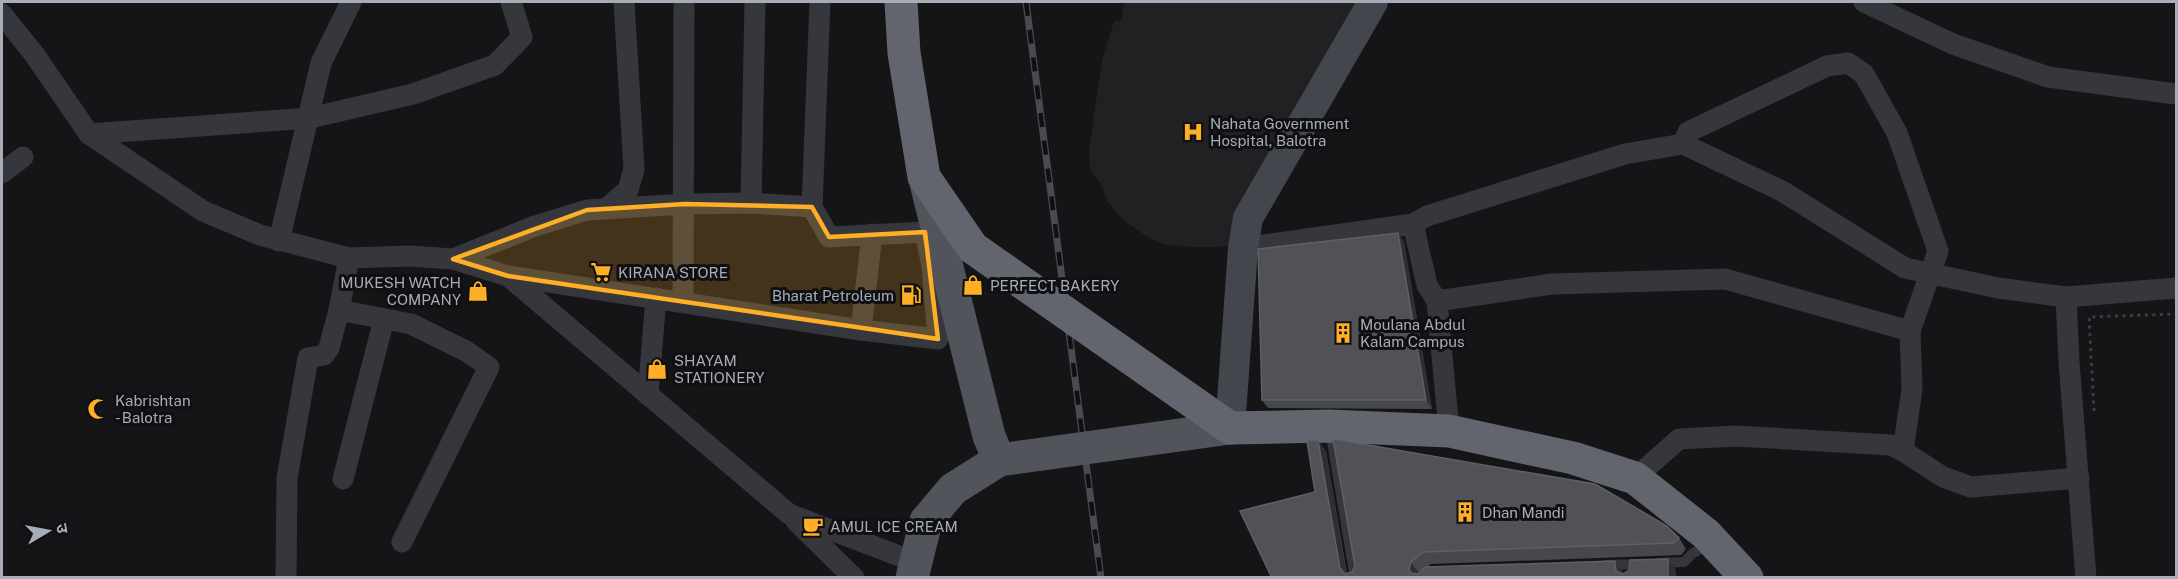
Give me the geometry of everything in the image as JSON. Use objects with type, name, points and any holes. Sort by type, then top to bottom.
[{"type":"highway","points":[[901,2],[904,53],[924,177],[973,248],[1230,428],[1329,426],[1449,431],[1573,458],[1635,478],[1714,542],[1747,578]]},
{"type":"main road","points":[[924,177],[989,436],[999,460]]},
{"type":"main road","points":[[914,570],[926,521],[953,489],[999,460],[1230,428]]},
{"type":"street","points":[[279,241],[321,63],[351,2]]},
{"type":"street","points":[[89,134],[309,118],[413,94],[495,65],[522,37],[511,2]]},
{"type":"street","points":[[606,209],[628,190],[634,169],[624,2]]},
{"type":"street","points":[[683,302],[684,2]]},
{"type":"street","points":[[751,203],[755,2]]},
{"type":"street","points":[[2,14],[34,54],[89,134],[202,211],[260,235],[349,258],[410,256],[453,259],[508,276],[861,330],[938,339],[932,267],[925,232],[829,237],[812,207],[819,2]]},
{"type":"street","points":[[1230,428],[1243,248],[1248,218],[1373,2]]},
{"type":"street","points":[[1864,2],[1953,44],[2048,77],[2176,94]]},
{"type":"street","points":[[1683,144],[1688,132],[1827,66],[1848,63],[1864,74],[1897,133],[1938,251],[1910,331],[1912,389],[1904,451]]},
{"type":"street","points":[[1243,248],[1413,224],[1427,216],[1625,154],[1683,144],[1782,191],[1905,268],[1998,288],[2066,297],[2175,282]]},
{"type":"street","points":[[2,173],[23,157]]},
{"type":"street","points":[[453,259],[535,226],[587,210],[685,204],[751,203],[812,207]]},
{"type":"street","points":[[1413,224],[1427,285],[1437,301],[1449,431]]},
{"type":"street","points":[[861,330],[872,234]]},
{"type":"street","points":[[286,578],[287,478],[308,358],[324,355],[329,348],[349,258]]},
{"type":"street","points":[[508,276],[789,514],[854,578]]},
{"type":"street","points":[[1437,301],[1552,284],[1725,279],[1910,331]]},
{"type":"street","points":[[2066,297],[2086,578]]},
{"type":"street","points":[[648,395],[656,298]]},
{"type":"street","points":[[339,310],[411,324],[466,351],[489,367],[402,542]]},
{"type":"street","points":[[343,479],[384,319]]},
{"type":"street","points":[[1635,478],[1678,439],[1748,437],[1891,446],[1904,451],[1943,477],[1971,487],[2079,478]]},
{"type":"street","points":[[789,514],[914,570]]},
{"type":"lane","points":[[1329,426],[1355,578]]},
{"type":"lane","points":[[1595,565],[1684,562],[1692,553],[1714,542]]},
{"type":"lane","points":[[1630,564],[1630,578]]},
{"type":"path","points":[[2094,411],[2089,317],[2176,314]]},
{"type":"highlighted area","points":[[685,204],[812,207],[829,237],[925,232],[938,339],[508,276],[453,259],[587,210]]},
{"type":"shaded area","name":"Nahata Government Hospital, Balotra","points":[[1124,2],[1369,2],[1240,243],[1218,247],[1189,247],[1165,244],[1151,239],[1124,221],[1107,201],[1101,184],[1091,172],[1090,143],[1102,60],[1114,21],[1121,21]]},
{"type":"building","name":"Moulana Abdul Kalam Campus","points":[[1398,233],[1426,400],[1262,400],[1258,249]]},
{"type":"building","name":"Dhan Mandi","points":[[1333,439],[1595,484],[1667,526],[1679,538],[1673,543],[1423,552],[1411,562],[1409,569],[1411,573],[1418,574],[1426,567],[1615,561],[1616,571],[1623,574],[1629,570],[1630,560],[1668,559],[1668,578],[1272,578],[1240,511],[1315,492],[1307,441],[1318,440],[1340,568],[1345,574],[1352,572],[1355,566]]},
{"type":"railway","points":[[1026,2],[1101,578]]},
{"type":"place","name":"Nahata Government Hospital, Balotra","points":[[1193,132]]},
{"type":"place","name":"KIRANA STORE","points":[[601,272]]},
{"type":"place","name":"PERFECT BAKERY","points":[[973,285]]},
{"type":"place","name":"MUKESH WATCH COMPANY","points":[[478,291]]},
{"type":"place","name":"Bharat Petroleum","points":[[911,295]]},
{"type":"place","name":"Moulana Abdul Kalam Campus","points":[[1343,333]]},
{"type":"place","name":"SHAYAM STATIONERY","points":[[657,369]]},
{"type":"place","name":"Kabrishtan - Balotra","points":[[98,409]]},
{"type":"place","name":"Dhan Mandi","points":[[1465,512]]},
{"type":"place","name":"AMUL ICE CREAM","points":[[813,526]]}]
